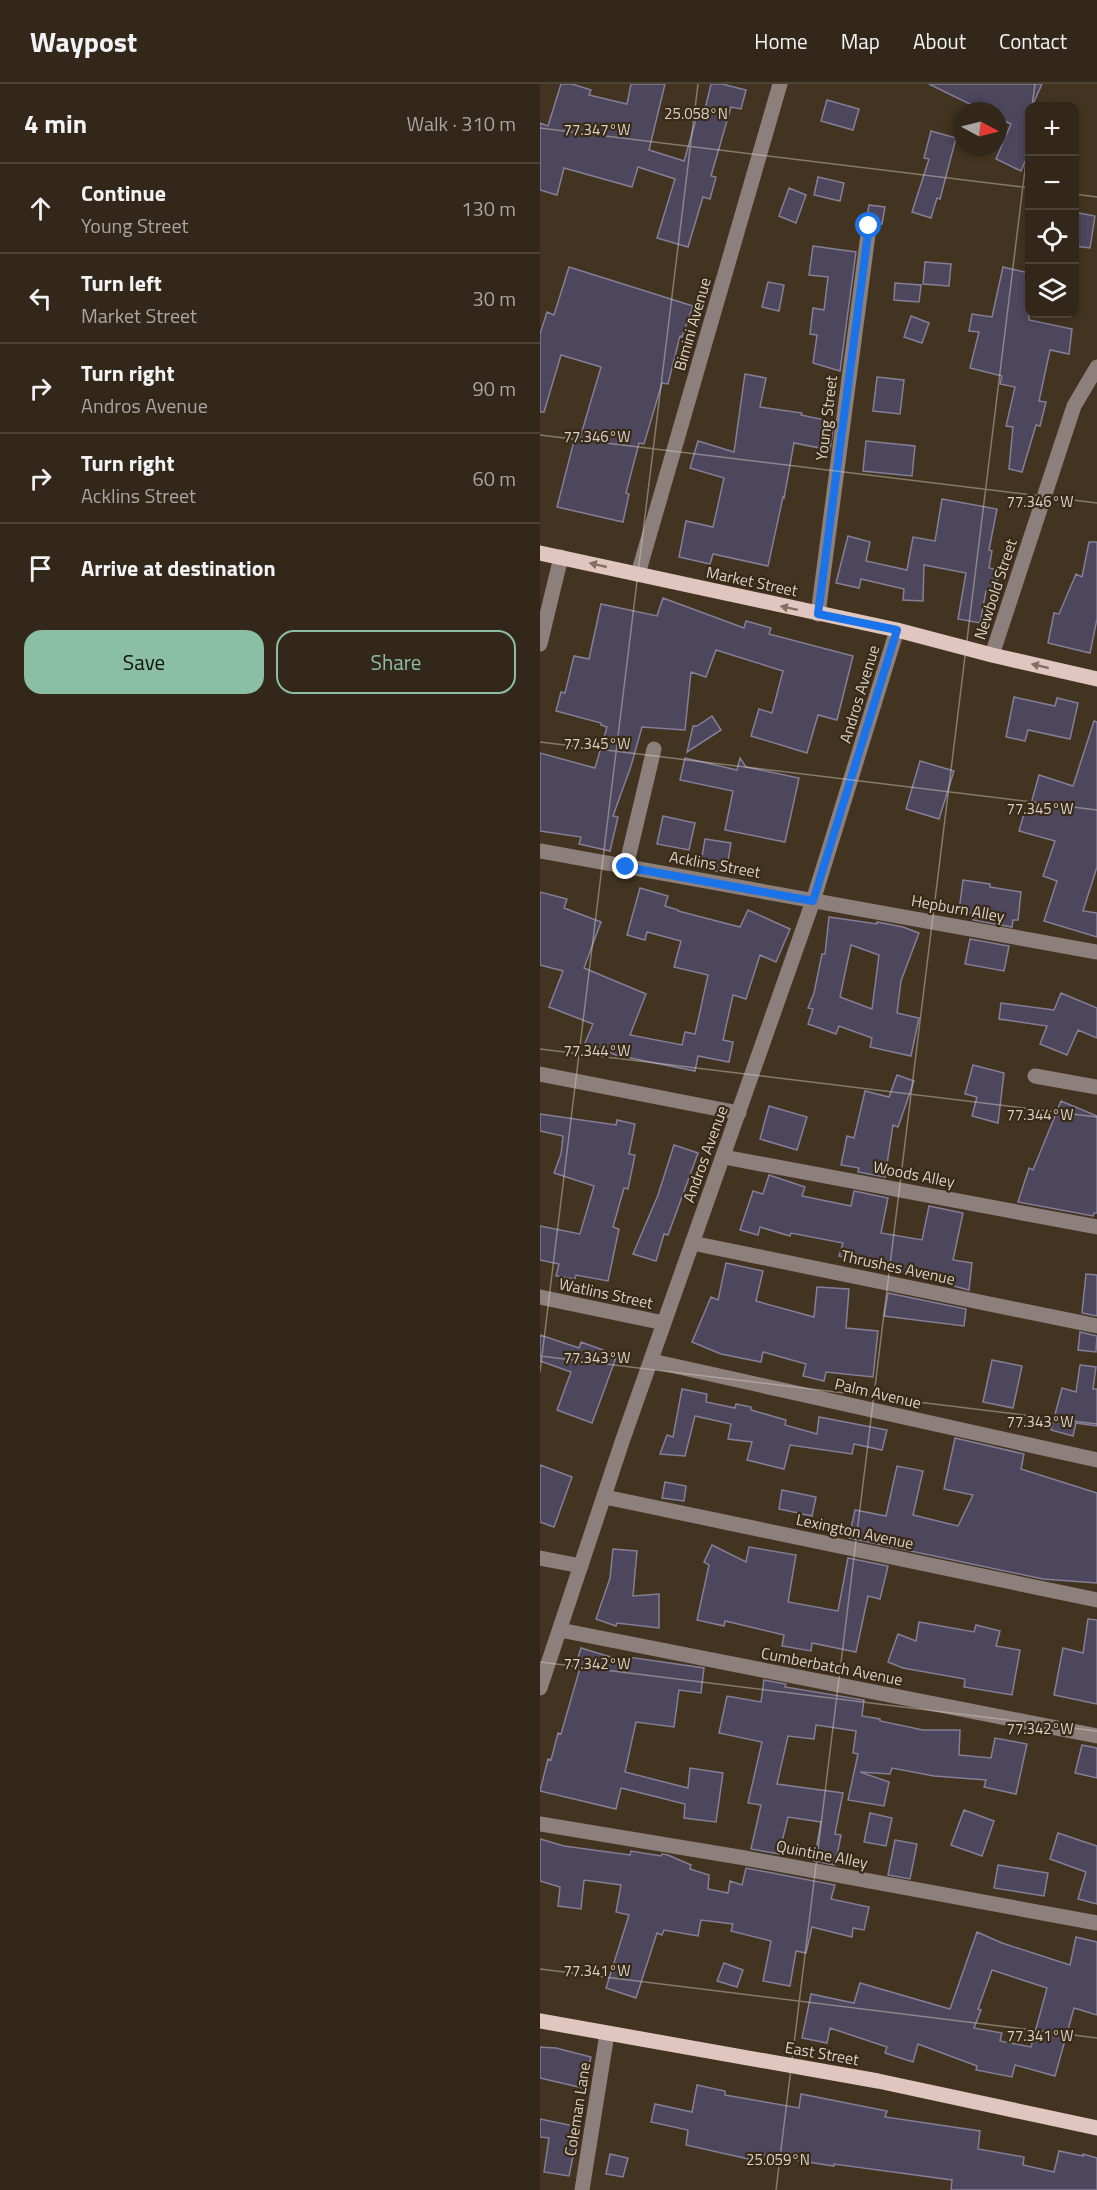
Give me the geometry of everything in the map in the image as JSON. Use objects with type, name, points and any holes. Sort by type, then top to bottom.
[{"type":"main road","name":"Market Street","points":[[540,553],[897,630],[992,655],[1097,678]]},
{"type":"main road","name":"East Street","points":[[540,2021],[878,2081],[1097,2128]]},
{"type":"street","name":"Bimini Avenue","points":[[638,574],[780,84]]},
{"type":"street","name":"Young Street","points":[[818,614],[869,226]]},
{"type":"street","name":"Newbold Street","points":[[992,655],[1074,406],[1097,367]]},
{"type":"street","points":[[540,644],[561,557]]},
{"type":"street","name":"Andros Avenue","points":[[540,1688],[664,1323],[813,901],[897,630]]},
{"type":"street","points":[[626,867],[654,749]]},
{"type":"street","name":"Acklins Street","points":[[540,851],[813,901]]},
{"type":"street","name":"Hepburn Alley","points":[[813,901],[1097,952]]},
{"type":"street","points":[[540,1074],[739,1113]]},
{"type":"street","points":[[1035,1076],[1097,1087]]},
{"type":"street","name":"Woods Alley","points":[[724,1157],[1097,1227]]},
{"type":"street","name":"Thrushes Avenue","points":[[692,1243],[1097,1326]]},
{"type":"street","name":"Watlins Street","points":[[540,1297],[664,1323]]},
{"type":"street","name":"Palm Avenue","points":[[651,1361],[1097,1460]]},
{"type":"street","name":"Lexington Avenue","points":[[605,1497],[1097,1600]]},
{"type":"street","points":[[540,1558],[581,1566]]},
{"type":"street","name":"Cumberbatch Avenue","points":[[560,1630],[1097,1736]]},
{"type":"street","name":"Quintine Alley","points":[[540,1824],[745,1858],[1097,1923]]},
{"type":"street","name":"Coleman Lane","points":[[582,2190],[607,2034]]},
{"type":"building","points":[[561,84],[572,84],[591,90],[589,95],[627,104],[631,84],[665,84],[649,150],[684,161],[697,116],[703,118],[711,84],[722,84],[746,90],[741,109],[731,107],[711,176],[716,177],[710,199],[703,197],[688,247],[657,238],[675,179],[638,167],[632,187],[564,168],[557,195],[540,190],[540,123],[548,126]]},
{"type":"building","points":[[929,84],[1042,84],[1034,102],[1025,102],[1025,162],[1021,171],[996,159],[997,156],[1007,156],[1007,133],[1011,124],[1007,122],[1007,102],[966,102]]},
{"type":"building","points":[[827,100],[859,109],[853,130],[821,121]]},
{"type":"building","points":[[931,131],[953,137],[953,149],[940,199],[937,198],[931,218],[912,212],[929,159],[924,158]]},
{"type":"building","points":[[818,177],[844,183],[840,201],[814,195]]},
{"type":"building","points":[[789,188],[806,195],[796,223],[779,216]]},
{"type":"building","points":[[869,205],[885,207],[882,224],[867,218]]},
{"type":"building","points":[[1079,213],[1095,216],[1090,248],[1079,247]]},
{"type":"building","points":[[813,246],[856,252],[840,371],[813,363],[817,335],[810,334],[813,308],[824,310],[828,277],[809,275]]},
{"type":"building","points":[[925,262],[951,264],[949,286],[923,284]]},
{"type":"building","points":[[569,267],[693,306],[682,337],[680,336],[668,384],[662,383],[644,444],[639,443],[626,493],[629,494],[623,522],[557,507],[575,437],[580,438],[601,367],[561,355],[544,412],[540,412],[540,334],[547,312],[554,315]]},
{"type":"building","points":[[1003,267],[1025,272],[1025,318],[1072,329],[1069,354],[1050,350],[1039,401],[1046,402],[1040,426],[1036,425],[1022,472],[1009,469],[1013,427],[1006,426],[1015,387],[1000,384],[1002,376],[970,368],[979,332],[969,331],[972,314],[992,317]]},
{"type":"building","points":[[768,282],[784,285],[779,311],[762,307]]},
{"type":"building","points":[[895,283],[921,285],[919,302],[894,300]]},
{"type":"building","points":[[911,316],[929,323],[922,343],[904,337]]},
{"type":"building","points":[[745,374],[766,378],[760,407],[802,413],[801,415],[834,422],[830,450],[794,443],[768,566],[713,554],[710,564],[679,557],[686,521],[713,527],[724,478],[690,468],[698,441],[734,452]]},
{"type":"building","points":[[877,377],[904,380],[900,414],[873,411]]},
{"type":"building","points":[[866,441],[915,446],[912,476],[863,471]]},
{"type":"building","points":[[942,499],[997,509],[989,550],[992,551],[989,568],[999,570],[995,592],[986,591],[980,623],[958,619],[966,573],[924,565],[923,601],[903,600],[904,589],[861,579],[859,588],[836,583],[848,536],[870,542],[866,561],[907,570],[913,537],[935,541]]},
{"type":"building","points":[[1089,542],[1097,542],[1097,619],[1090,653],[1048,643],[1054,613],[1059,614],[1076,574],[1082,577]]},
{"type":"building","points":[[663,598],[744,628],[746,621],[771,628],[769,634],[853,656],[837,720],[818,715],[807,753],[751,736],[759,709],[772,713],[783,671],[716,650],[706,677],[691,672],[685,730],[642,727],[613,816],[618,817],[610,851],[579,844],[581,837],[540,831],[540,753],[595,768],[607,727],[601,723],[556,711],[561,692],[565,693],[574,656],[589,659],[601,604],[657,616]]},
{"type":"building","points":[[1014,697],[1055,706],[1057,698],[1078,703],[1070,739],[1028,730],[1025,741],[1006,737]]},
{"type":"building","points":[[712,716],[721,730],[687,752],[693,726],[697,726]]},
{"type":"building","points":[[1094,721],[1097,722],[1097,867],[1083,911],[1097,913],[1097,937],[1044,921],[1057,881],[1043,876],[1055,841],[1019,831],[1024,814],[1028,815],[1039,775],[1073,786]]},
{"type":"building","points":[[685,758],[737,770],[740,758],[746,767],[799,778],[785,842],[725,830],[733,791],[680,780]]},
{"type":"building","points":[[920,761],[954,771],[939,819],[906,809]]},
{"type":"building","points":[[663,816],[695,823],[689,850],[657,844]]},
{"type":"building","points":[[705,839],[731,843],[726,873],[700,868]]},
{"type":"building","points":[[963,880],[1021,892],[1018,920],[1013,920],[1012,927],[973,920],[975,914],[959,911]]},
{"type":"building","points":[[640,888],[668,896],[665,906],[678,911],[740,927],[748,910],[790,929],[776,962],[760,955],[746,999],[733,995],[723,1040],[733,1042],[729,1062],[698,1056],[695,1071],[616,1055],[585,1043],[593,1024],[549,1007],[563,971],[540,965],[540,892],[567,899],[564,908],[601,922],[584,968],[646,994],[630,1035],[682,1045],[685,1032],[695,1034],[708,975],[674,967],[681,941],[647,932],[645,940],[627,935]]},
{"type":"building","points":[[829,917],[877,924],[877,922],[919,933],[901,981],[897,1013],[919,1018],[911,1056],[870,1047],[872,1038],[839,1026],[836,1034],[808,1024],[813,1009],[808,1008],[814,993],[822,954],[825,954]],"holes":[[[851,945],[879,955],[872,1009],[840,997]]]},
{"type":"building","points":[[970,939],[1009,946],[1004,971],[965,964]]},
{"type":"building","points":[[1061,993],[1097,1008],[1097,1038],[1078,1030],[1067,1055],[1040,1044],[1047,1026],[999,1019],[1001,1003],[1054,1010]]},
{"type":"building","points":[[973,1065],[1004,1073],[998,1123],[972,1116],[977,1097],[965,1094]]},
{"type":"building","points":[[897,1075],[914,1081],[898,1127],[893,1125],[885,1177],[858,1172],[859,1168],[841,1165],[847,1136],[854,1138],[865,1091],[889,1097]]},
{"type":"building","points":[[1061,1101],[1097,1116],[1097,1213],[1093,1216],[1018,1202],[1029,1168],[1033,1170]]},
{"type":"building","points":[[769,1106],[807,1117],[797,1150],[760,1139]]},
{"type":"building","points":[[540,1114],[616,1125],[617,1120],[635,1124],[629,1154],[635,1155],[628,1189],[624,1188],[613,1227],[619,1229],[608,1281],[576,1275],[575,1279],[556,1276],[559,1264],[540,1260],[540,1226],[580,1234],[594,1186],[554,1173],[561,1154],[563,1136],[540,1131]]},
{"type":"building","points":[[674,1145],[698,1153],[668,1235],[664,1234],[656,1261],[633,1254],[658,1195]]},
{"type":"building","points":[[769,1175],[805,1187],[802,1196],[851,1206],[854,1191],[888,1198],[881,1233],[922,1240],[929,1206],[963,1213],[953,1260],[972,1263],[969,1290],[839,1256],[843,1243],[791,1233],[790,1236],[760,1227],[758,1235],[740,1230],[753,1191],[763,1194]]},
{"type":"building","points":[[726,1263],[763,1271],[756,1301],[814,1317],[817,1287],[849,1289],[846,1328],[878,1331],[873,1377],[826,1372],[824,1381],[803,1376],[806,1364],[763,1352],[761,1362],[721,1354],[692,1342],[711,1297],[718,1300]]},
{"type":"building","points":[[1086,1274],[1097,1275],[1097,1316],[1082,1313]]},
{"type":"building","points":[[888,1293],[966,1309],[964,1326],[884,1316]]},
{"type":"building","points":[[1080,1332],[1097,1336],[1096,1352],[1078,1350]]},
{"type":"building","points":[[540,1335],[579,1348],[581,1342],[617,1355],[592,1423],[557,1410],[571,1372],[540,1361]]},
{"type":"building","points":[[992,1360],[1022,1366],[1013,1408],[983,1402]]},
{"type":"building","points":[[1080,1365],[1096,1367],[1093,1389],[1097,1389],[1097,1426],[1076,1423],[1073,1436],[1051,1430],[1062,1388],[1076,1392]]},
{"type":"building","points":[[682,1389],[707,1394],[706,1402],[735,1408],[736,1404],[751,1407],[751,1410],[786,1420],[785,1425],[817,1434],[819,1417],[887,1430],[882,1450],[854,1444],[852,1454],[790,1445],[784,1469],[747,1460],[752,1442],[728,1439],[731,1424],[695,1416],[685,1456],[660,1454],[667,1435],[673,1437]]},
{"type":"building","points":[[955,1438],[1024,1454],[1021,1469],[1097,1493],[1097,1583],[1043,1579],[849,1538],[855,1510],[886,1516],[897,1466],[923,1471],[913,1515],[958,1526],[973,1495],[944,1489]]},
{"type":"building","points":[[540,1465],[572,1477],[554,1527],[540,1522]]},
{"type":"building","points":[[665,1482],[686,1486],[684,1501],[662,1498]]},
{"type":"building","points":[[782,1490],[816,1497],[812,1516],[779,1509]]},
{"type":"building","points":[[712,1545],[746,1562],[749,1547],[796,1555],[788,1602],[838,1611],[848,1558],[888,1566],[880,1599],[868,1596],[856,1652],[812,1643],[811,1651],[782,1646],[784,1635],[725,1621],[724,1626],[697,1620],[709,1565],[704,1562]]},
{"type":"building","points":[[613,1549],[637,1551],[633,1596],[659,1594],[659,1628],[617,1623],[616,1626],[596,1619],[610,1578]]},
{"type":"building","points":[[1088,1619],[1097,1620],[1097,1704],[1054,1695],[1063,1648],[1083,1653]]},
{"type":"building","points":[[919,1622],[974,1632],[976,1625],[1000,1631],[996,1646],[1020,1650],[1012,1695],[964,1687],[965,1679],[903,1668],[888,1662],[898,1634],[916,1641]]},
{"type":"building","points":[[581,1648],[627,1662],[628,1657],[704,1668],[701,1693],[679,1690],[674,1727],[636,1722],[625,1772],[688,1788],[690,1768],[723,1773],[716,1822],[684,1818],[685,1804],[621,1788],[616,1809],[540,1791],[548,1759],[551,1760],[558,1733],[561,1734],[580,1668],[575,1666]]},
{"type":"building","points":[[764,1680],[786,1684],[785,1687],[864,1700],[862,1716],[880,1719],[880,1721],[923,1730],[960,1730],[959,1755],[991,1758],[995,1738],[1027,1744],[1016,1794],[984,1787],[986,1780],[934,1776],[892,1768],[890,1774],[860,1772],[889,1782],[884,1806],[848,1800],[858,1754],[853,1753],[856,1731],[816,1725],[814,1739],[788,1736],[777,1784],[843,1793],[835,1834],[841,1835],[835,1865],[814,1861],[821,1822],[788,1817],[779,1854],[751,1849],[761,1805],[748,1803],[762,1742],[719,1733],[727,1696],[761,1702]]},
{"type":"building","points":[[1082,1745],[1097,1748],[1097,1778],[1075,1773]]},
{"type":"building","points":[[964,1810],[994,1821],[982,1856],[951,1845]]},
{"type":"building","points":[[870,1813],[892,1818],[886,1846],[864,1842]]},
{"type":"building","points":[[1058,1833],[1097,1846],[1097,1904],[1078,1899],[1086,1872],[1050,1859]]},
{"type":"building","points":[[540,1839],[564,1846],[630,1855],[631,1851],[668,1855],[691,1865],[690,1869],[709,1875],[708,1889],[728,1893],[730,1881],[742,1885],[746,1868],[835,1885],[831,1899],[869,1907],[864,1930],[853,1928],[852,1937],[812,1927],[806,1953],[796,1951],[790,1986],[763,1981],[771,1941],[731,1931],[733,1924],[701,1920],[698,1936],[664,1930],[662,1935],[657,1933],[636,1998],[606,1988],[629,1915],[616,1912],[621,1885],[584,1880],[581,1909],[558,1906],[560,1887],[540,1881]]},
{"type":"building","points":[[895,1840],[917,1844],[910,1879],[888,1875]]},
{"type":"building","points":[[998,1865],[1048,1873],[1044,1896],[994,1888]]},
{"type":"building","points":[[977,1932],[1002,1943],[1070,1965],[1076,1937],[1097,1942],[1097,2015],[1074,2008],[1055,2076],[1015,2065],[1012,2077],[976,2070],[977,2066],[918,2044],[913,2062],[885,2053],[887,2047],[830,2028],[827,2043],[802,2038],[811,1994],[854,2003],[860,1983],[950,2009]],"holes":[[[992,1970],[1047,1988],[1031,2047],[1000,2041],[1002,2033],[974,2028],[981,2010],[978,2009]]]},
{"type":"building","points":[[724,1963],[743,1970],[737,1987],[717,1981]]},
{"type":"building","points":[[540,2047],[556,2048],[591,2057],[583,2088],[540,2078]]},
{"type":"building","points":[[697,2085],[725,2091],[725,2095],[799,2108],[801,2094],[887,2111],[885,2117],[980,2131],[978,2149],[1024,2157],[1023,2165],[1054,2172],[1059,2151],[1083,2156],[1083,2154],[1097,2158],[1097,2190],[951,2190],[952,2180],[763,2155],[762,2162],[686,2145],[688,2130],[651,2122],[655,2104],[692,2112]]},
{"type":"building","points":[[540,2119],[579,2127],[569,2176],[544,2172],[549,2138],[540,2137]]},
{"type":"building","points":[[610,2154],[628,2158],[623,2177],[606,2174]]},
{"type":"route","points":[[626,867],[813,901],[897,630],[818,614],[869,226]]}]
